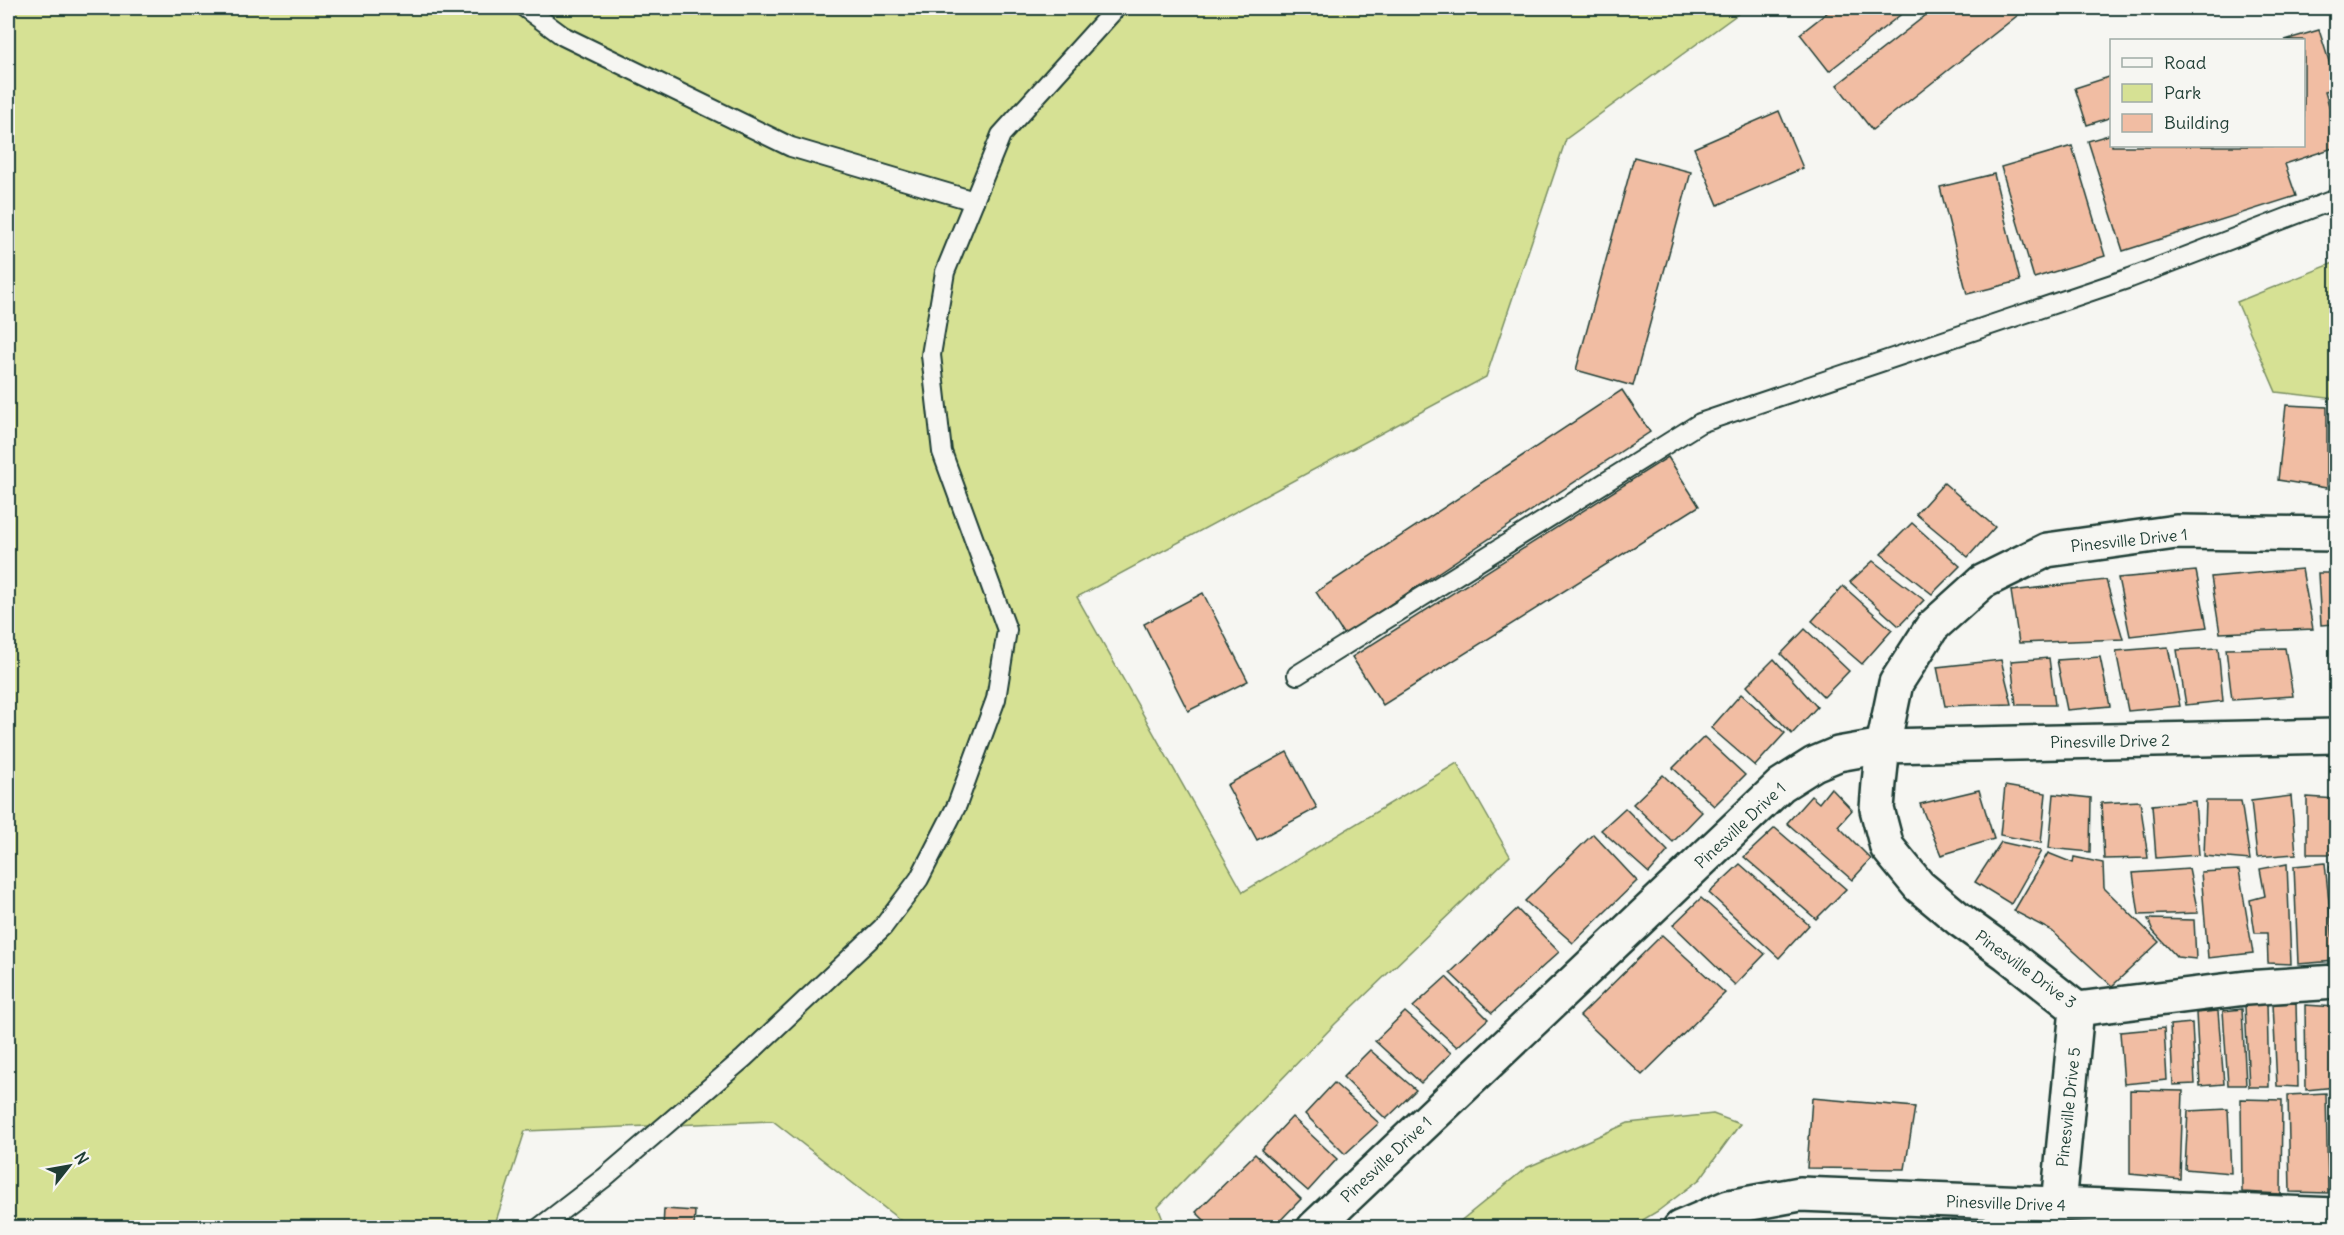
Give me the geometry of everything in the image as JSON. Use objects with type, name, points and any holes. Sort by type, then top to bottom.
[{"type":"street","name":"Pinesville Drive 1","points":[[1314,1227],[1781,785],[1814,764],[1838,754],[1883,746],[1896,683],[1932,627],[1982,582],[2047,550],[2176,532],[2337,534]]},
{"type":"street","name":"Pinesville Drive 2","points":[[1883,746],[2337,736]]},
{"type":"street","name":"Pinesville Drive 3","points":[[1883,746],[1877,809],[1887,847],[1919,886],[1959,920],[2077,1009],[2246,988],[2337,982]]},
{"type":"street","name":"Pinesville Drive 5","points":[[2058,1205],[2077,1009]]},
{"type":"street","name":"Pinesville Drive 4","points":[[1680,1227],[1729,1207],[1800,1194],[2337,1215]]},
{"type":"lane","points":[[525,8],[563,36],[791,147],[974,201]]},
{"type":"lane","points":[[539,1227],[604,1178],[744,1058],[883,927],[919,879],[957,805],[996,699],[1007,630],[942,452],[931,355],[945,272],[1001,135],[1116,8]]},
{"type":"lane","points":[[1297,675],[1700,423],[2130,278],[2337,199]]},
{"type":"green space","points":[[8,8],[1746,8],[1566,139],[1486,377],[1077,597],[1243,892],[1457,763],[1510,856],[1335,1024],[1158,1207],[1166,1228],[909,1227],[773,1121],[525,1131],[494,1227],[8,1227]]},
{"type":"green space","points":[[2336,262],[2336,399],[2276,392],[2237,302]]},
{"type":"green space","points":[[1713,1114],[1740,1124],[1700,1179],[1658,1211],[1631,1227],[1453,1227],[1526,1168],[1628,1123]]},
{"type":"building","points":[[1833,8],[1909,8],[1829,71],[1800,34]]},
{"type":"building","points":[[1935,8],[2027,8],[1872,130],[1837,85]]},
{"type":"building","points":[[2319,30],[2336,83],[2336,89],[2325,92],[2336,129],[2336,147],[2285,164],[2296,196],[2123,251],[2088,141],[2110,135],[2110,147],[2305,147],[2305,39],[2288,39]]},
{"type":"building","points":[[2110,77],[2110,118],[2087,125],[2075,88]]},
{"type":"building","points":[[1779,111],[1803,168],[1718,205],[1694,148]]},
{"type":"building","points":[[2072,146],[2105,256],[2034,278],[2001,167]]},
{"type":"building","points":[[1634,157],[1691,172],[1633,386],[1576,370]]},
{"type":"building","points":[[1994,174],[2020,281],[1967,294],[1940,187]]},
{"type":"building","points":[[1622,390],[1650,432],[1344,635],[1316,592]]},
{"type":"building","points":[[2286,405],[2327,407],[2327,488],[2278,480]]},
{"type":"building","points":[[1668,457],[1699,506],[1383,705],[1352,657]]},
{"type":"building","points":[[1944,483],[1995,527],[1968,557],[1916,514]]},
{"type":"building","points":[[1912,523],[1960,566],[1932,594],[1881,554]]},
{"type":"building","points":[[1873,561],[1924,600],[1899,626],[1850,582]]},
{"type":"building","points":[[2302,569],[2313,629],[2220,633],[2211,577]]},
{"type":"building","points":[[2196,571],[2207,627],[2130,636],[2118,578]]},
{"type":"building","points":[[2318,573],[2336,573],[2336,624],[2321,625]]},
{"type":"building","points":[[2106,580],[2123,639],[2019,643],[2011,591]]},
{"type":"building","points":[[1843,586],[1892,630],[1862,664],[1812,621]]},
{"type":"building","points":[[1203,593],[1248,681],[1188,711],[1144,624]]},
{"type":"building","points":[[1805,629],[1849,671],[1824,697],[1781,654]]},
{"type":"building","points":[[2168,647],[2180,706],[2128,711],[2116,651]]},
{"type":"building","points":[[2218,648],[2223,701],[2186,705],[2177,650]]},
{"type":"building","points":[[2285,648],[2293,696],[2232,700],[2226,649]]},
{"type":"building","points":[[2100,657],[2110,706],[2067,710],[2057,660]]},
{"type":"building","points":[[2049,658],[2055,705],[2016,705],[2011,661]]},
{"type":"building","points":[[1774,659],[1817,707],[1792,734],[1747,686]]},
{"type":"building","points":[[2001,660],[2012,704],[1945,706],[1937,667]]},
{"type":"building","points":[[1741,694],[1785,733],[1755,766],[1711,728]]},
{"type":"building","points":[[1704,737],[1745,775],[1714,806],[1673,768]]},
{"type":"building","points":[[1287,752],[1317,808],[1257,840],[1227,785]]},
{"type":"building","points":[[1663,775],[1702,812],[1673,842],[1633,804]]},
{"type":"building","points":[[2005,786],[2046,793],[2041,843],[2000,835]]},
{"type":"building","points":[[1831,788],[1852,810],[1838,826],[1871,859],[1852,880],[1787,823],[1811,796],[1819,803]]},
{"type":"building","points":[[1979,790],[1994,839],[1941,855],[1920,804]]},
{"type":"building","points":[[2054,794],[2091,798],[2090,852],[2049,848]]},
{"type":"building","points":[[2291,796],[2296,854],[2257,857],[2251,801]]},
{"type":"building","points":[[2307,797],[2336,799],[2336,854],[2307,854]]},
{"type":"building","points":[[2140,801],[2148,858],[2104,859],[2101,803]]},
{"type":"building","points":[[2195,801],[2199,855],[2156,858],[2152,805]]},
{"type":"building","points":[[2206,801],[2241,801],[2250,860],[2204,856]]},
{"type":"building","points":[[1625,808],[1668,851],[1649,873],[1601,830]]},
{"type":"building","points":[[1775,828],[1846,889],[1816,919],[1744,857]]},
{"type":"building","points":[[1593,834],[1637,881],[1573,943],[1525,901]]},
{"type":"building","points":[[2001,842],[2041,851],[2011,904],[1975,882]]},
{"type":"building","points":[[2048,853],[2073,863],[2074,857],[2103,863],[2104,888],[2159,942],[2112,986],[2052,931],[2014,911]]},
{"type":"building","points":[[2325,863],[2335,961],[2298,964],[2294,866]]},
{"type":"building","points":[[1740,864],[1809,925],[1779,958],[1709,893]]},
{"type":"building","points":[[2287,864],[2291,964],[2268,963],[2267,933],[2255,933],[2250,900],[2265,896],[2260,869]]},
{"type":"building","points":[[2336,865],[2336,949],[2330,866]]},
{"type":"building","points":[[2189,869],[2198,913],[2139,915],[2133,873]]},
{"type":"building","points":[[2239,870],[2253,953],[2208,958],[2201,872]]},
{"type":"building","points":[[1701,898],[1765,954],[1735,985],[1673,925]]},
{"type":"building","points":[[1517,909],[1559,952],[1492,1013],[1450,973]]},
{"type":"building","points":[[2148,919],[2194,920],[2196,959],[2177,957],[2153,931]]},
{"type":"building","points":[[1662,935],[1725,993],[1642,1075],[1580,1016]]},
{"type":"building","points":[[1446,977],[1488,1019],[1457,1047],[1413,1007]]},
{"type":"building","points":[[2267,1003],[2269,1087],[2249,1087],[2245,1006]]},
{"type":"building","points":[[2296,1003],[2298,1087],[2277,1086],[2273,1004]]},
{"type":"building","points":[[2305,1005],[2336,1007],[2336,1087],[2306,1090]]},
{"type":"building","points":[[2242,1009],[2246,1085],[2228,1085],[2223,1011]]},
{"type":"building","points":[[2218,1011],[2224,1084],[2200,1086],[2196,1013]]},
{"type":"building","points":[[1405,1012],[1451,1053],[1421,1083],[1375,1041]]},
{"type":"building","points":[[2192,1023],[2195,1084],[2173,1085],[2170,1025]]},
{"type":"building","points":[[2164,1028],[2167,1080],[2124,1084],[2120,1032]]},
{"type":"building","points":[[1370,1050],[1416,1090],[1386,1119],[1343,1077]]},
{"type":"building","points":[[1334,1083],[1379,1123],[1345,1154],[1305,1114]]},
{"type":"building","points":[[2130,1090],[2183,1091],[2180,1179],[2130,1174]]},
{"type":"building","points":[[2326,1093],[2328,1193],[2290,1192],[2288,1095]]},
{"type":"building","points":[[1812,1098],[1915,1107],[1905,1169],[1807,1168]]},
{"type":"building","points":[[2241,1099],[2282,1100],[2281,1194],[2242,1192]]},
{"type":"building","points":[[2228,1109],[2231,1173],[2185,1169],[2188,1111]]},
{"type":"building","points":[[1292,1117],[1337,1159],[1308,1191],[1261,1150]]},
{"type":"building","points":[[1255,1154],[1301,1199],[1273,1228],[1212,1228],[1196,1212]]},
{"type":"building","points":[[664,1209],[695,1211],[694,1228],[663,1228]]}]
